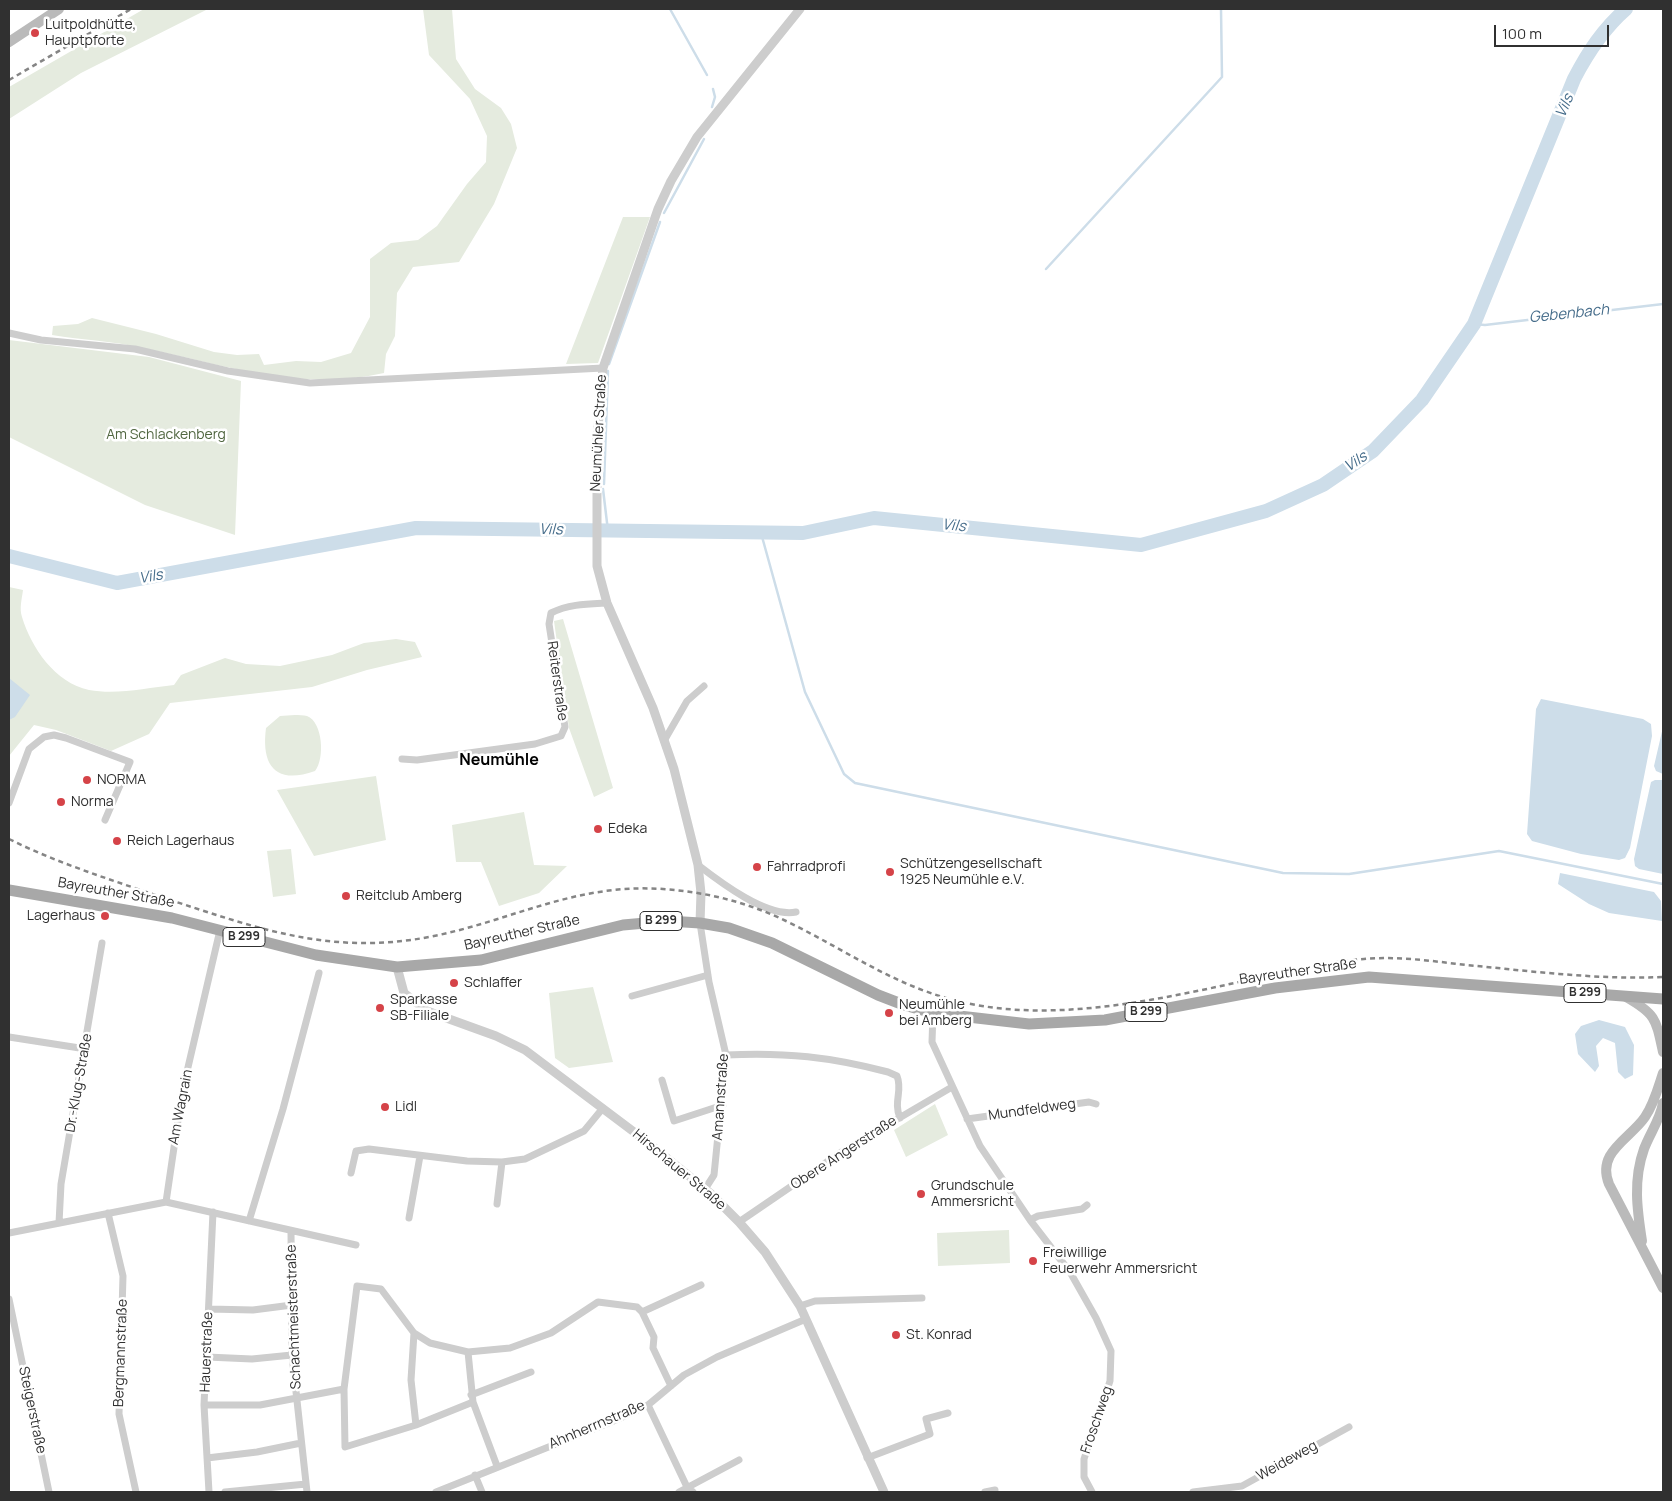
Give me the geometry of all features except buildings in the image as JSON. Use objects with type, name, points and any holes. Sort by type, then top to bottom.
[{"type":"main road","points":[[9,42],[59,9]]},
{"type":"main road","name":"Bayreuther Straße","points":[[9,890],[172,918],[316,955],[396,967],[481,960],[623,925],[668,921],[700,923],[729,928],[772,943],[878,995],[933,1013],[1029,1024],[1104,1020],[1275,988],[1370,978],[1466,983],[1663,999]]},
{"type":"main road","points":[[1625,996],[1649,1012],[1656,1020],[1663,1052]]},
{"type":"main road","points":[[1661,1283],[1609,1184],[1606,1176],[1606,1164],[1615,1148],[1646,1116],[1663,1073]]},
{"type":"main road","points":[[1642,1244],[1637,1212],[1637,1176],[1645,1147],[1657,1126],[1663,1102]]},
{"type":"street","name":"Neumühler Straße","points":[[700,923],[701,893],[698,865],[687,815],[653,708],[607,603],[595,553],[597,439],[603,368],[658,209],[671,182],[697,137],[800,9]]},
{"type":"street","points":[[9,333],[41,340],[136,350],[228,372],[310,383],[603,368]]},
{"type":"street","name":"Reiterstraße","points":[[402,758],[417,760],[526,745],[561,736],[565,727],[549,624],[551,612],[562,607],[579,604],[607,603]]},
{"type":"street","points":[[664,740],[687,701],[704,686]]},
{"type":"street","points":[[9,803],[29,749],[38,740],[54,735],[130,762],[105,820]]},
{"type":"street","points":[[698,865],[735,894],[787,914],[796,912]]},
{"type":"street","name":"Amannstraße","points":[[700,923],[708,975],[726,1055],[723,1105],[714,1175],[706,1189]]},
{"type":"street","name":"Am Wagrain","points":[[166,1202],[182,1093],[220,930]]},
{"type":"street","name":"Dr.-Klug-Straße","points":[[59,1223],[61,1184],[86,1049],[102,943]]},
{"type":"street","name":"Hirschauer Straße","points":[[396,967],[404,993],[427,1011],[496,1036],[524,1050],[603,1108],[706,1189],[739,1222],[765,1252],[800,1306],[884,1492]]},
{"type":"street","points":[[249,1221],[283,1109],[320,972]]},
{"type":"street","points":[[632,996],[708,975]]},
{"type":"street","name":"Froschweg","points":[[933,1013],[932,1042],[980,1146],[1030,1220],[1070,1272],[1096,1318],[1111,1352],[1110,1381],[1084,1459],[1084,1477],[1092,1492]]},
{"type":"street","points":[[9,1037],[86,1049]]},
{"type":"street","points":[[726,1055],[772,1053],[809,1055],[888,1072],[896,1076],[899,1081],[896,1108],[900,1118]]},
{"type":"street","points":[[662,1080],[674,1121],[723,1105]]},
{"type":"street","name":"Obere Angerstraße","points":[[739,1222],[844,1151],[952,1087]]},
{"type":"street","name":"Mundfeldweg","points":[[967,1119],[1089,1102],[1096,1104]]},
{"type":"street","points":[[351,1173],[356,1151],[369,1149],[420,1156],[502,1162],[525,1159],[584,1131],[603,1108]]},
{"type":"street","points":[[409,1218],[420,1156]]},
{"type":"street","points":[[497,1204],[502,1162]]},
{"type":"street","points":[[9,1233],[166,1202],[356,1245]]},
{"type":"street","points":[[1030,1220],[1038,1216],[1082,1209],[1087,1205]]},
{"type":"street","name":"Hauerstraße","points":[[209,1492],[204,1405],[213,1212]]},
{"type":"street","name":"Bergmannstraße","points":[[108,1213],[123,1276],[119,1414],[136,1492]]},
{"type":"street","name":"Schachtmeisterstraße","points":[[291,1230],[292,1355],[307,1492]]},
{"type":"street","points":[[642,1312],[701,1285]]},
{"type":"street","points":[[531,1372],[416,1425],[345,1447],[344,1389],[357,1286],[381,1289],[414,1333],[430,1343],[468,1352],[510,1348],[552,1333],[598,1302],[637,1307],[642,1312],[654,1337],[653,1348],[671,1386]]},
{"type":"street","points":[[800,1306],[815,1301],[922,1298]]},
{"type":"street","name":"Steigerstraße","points":[[9,1299],[49,1492]]},
{"type":"street","points":[[208,1309],[253,1310],[292,1305]]},
{"type":"street","name":"Ahnherrnstraße","points":[[436,1492],[616,1420],[648,1405],[684,1375],[717,1357],[806,1319]]},
{"type":"street","points":[[414,1333],[412,1380],[416,1425]]},
{"type":"street","points":[[468,1352],[472,1398],[497,1466]]},
{"type":"street","points":[[206,1357],[252,1359],[292,1355]]},
{"type":"street","points":[[204,1405],[260,1405],[344,1389]]},
{"type":"street","points":[[648,1405],[690,1489]]},
{"type":"street","points":[[868,1458],[930,1434],[926,1419],[948,1413]]},
{"type":"street","name":"Weideweg","points":[[1193,1492],[1242,1486],[1349,1427]]},
{"type":"street","points":[[207,1458],[257,1452],[301,1443]]},
{"type":"street","points":[[679,1492],[690,1489],[739,1460]]},
{"type":"street","points":[[475,1475],[482,1492]]},
{"type":"street","points":[[225,1492],[306,1484]]},
{"type":"street","points":[[986,1492],[996,1490]]},
{"type":"green space","points":[[144,9],[213,9],[206,10],[81,73],[9,119],[9,87]]},
{"type":"green space","points":[[423,9],[452,9],[456,59],[475,89],[501,108],[511,124],[517,148],[494,204],[459,262],[413,267],[397,293],[395,336],[386,354],[384,373],[322,380],[292,378],[262,374],[132,346],[52,335],[53,326],[78,324],[92,318],[156,334],[214,352],[237,355],[259,354],[264,365],[296,361],[321,362],[351,353],[370,317],[370,259],[391,243],[418,240],[437,226],[467,184],[486,162],[487,136],[470,99],[429,55]]},
{"type":"green space","points":[[623,217],[650,217],[598,363],[566,364]]},
{"type":"green space","name":"Am Schlackenberg","points":[[9,340],[149,357],[241,381],[235,535],[145,505],[9,437]]},
{"type":"green space","points":[[9,587],[23,590],[21,614],[31,640],[46,662],[65,680],[89,690],[110,692],[174,685],[181,675],[225,658],[246,664],[280,666],[332,655],[364,643],[396,639],[415,642],[422,657],[367,670],[312,687],[170,703],[149,734],[111,751],[56,730],[34,725],[9,756]]},
{"type":"green space","points":[[563,619],[613,788],[594,797],[569,728],[554,621]]},
{"type":"green space","points":[[280,716],[307,716],[316,725],[321,741],[321,750],[315,771],[290,776],[281,774],[269,762],[266,753],[266,728]]},
{"type":"green space","points":[[376,776],[386,840],[314,856],[277,790]]},
{"type":"green space","points":[[524,812],[534,865],[567,866],[539,893],[499,906],[481,862],[456,862],[452,825]]},
{"type":"green space","points":[[291,849],[296,894],[273,897],[267,851]]},
{"type":"green space","points":[[593,987],[613,1062],[569,1068],[555,1058],[549,993]]},
{"type":"green space","points":[[935,1104],[948,1135],[906,1157],[894,1130]]},
{"type":"green space","points":[[1009,1230],[1010,1263],[938,1266],[937,1233]]},
{"type":"water","points":[[9,678],[30,695],[15,717],[9,720]]},
{"type":"water","points":[[1541,699],[1643,719],[1651,724],[1652,736],[1630,848],[1625,858],[1619,860],[1581,854],[1532,841],[1527,834],[1536,709]]},
{"type":"water","points":[[1663,727],[1663,774],[1656,771],[1654,766]]},
{"type":"water","points":[[1663,780],[1663,874],[1639,869],[1635,866],[1634,859],[1651,782]]},
{"type":"water","points":[[1560,873],[1654,892],[1661,901],[1662,921],[1609,913],[1589,904],[1558,884]]},
{"type":"water","points":[[1599,1020],[1625,1027],[1634,1045],[1633,1075],[1625,1079],[1618,1072],[1615,1043],[1603,1038],[1596,1046],[1599,1066],[1595,1072],[1578,1054],[1575,1034],[1581,1026]]},
{"type":"waterway","points":[[670,9],[707,75]]},
{"type":"waterway","points":[[1046,269],[1222,77],[1221,9]]},
{"type":"waterway","name":"Vils","points":[[9,556],[117,583],[416,528],[803,533],[874,518],[1141,545],[1266,511],[1323,485],[1373,451],[1422,400],[1474,324],[1574,79],[1597,41],[1626,9]]},
{"type":"waterway","points":[[712,107],[715,97],[713,89]]},
{"type":"waterway","points":[[664,213],[704,139]]},
{"type":"waterway","points":[[609,364],[660,222]]},
{"type":"waterway","name":"Gebenbach","points":[[1474,324],[1485,325],[1663,304]]},
{"type":"waterway","points":[[604,484],[608,371]]},
{"type":"waterway","points":[[603,489],[608,531]]},
{"type":"waterway","points":[[761,533],[805,692],[844,774],[855,783],[1283,873],[1349,874],[1499,851],[1663,884]]},
{"type":"railway","points":[[9,80],[131,9]]},
{"type":"railway","points":[[9,839],[46,856],[84,870],[228,919],[260,928],[324,941],[392,942],[429,937],[572,897],[601,892],[631,889],[663,889],[695,893],[741,903],[771,914],[904,983],[928,992],[982,1006],[1017,1010],[1090,1008],[1127,1004],[1329,963],[1377,958],[1415,959],[1589,976],[1663,977]]},
{"type":"place","name":"Luitpoldhütte, Hauptpforte","points":[[35,33]]},
{"type":"place","name":"NORMA","points":[[87,780]]},
{"type":"place","name":"Norma","points":[[61,802]]},
{"type":"place","name":"Edeka","points":[[598,829]]},
{"type":"place","name":"Reich Lagerhaus","points":[[117,841]]},
{"type":"place","name":"Fahrradprofi","points":[[757,867]]},
{"type":"place","name":"Schützengesellschaft 1925 Neumühle e.V.","points":[[890,872]]},
{"type":"place","name":"Reitclub Amberg","points":[[346,896]]},
{"type":"place","name":"Lagerhaus","points":[[105,916]]},
{"type":"place","name":"Schlaffer","points":[[454,983]]},
{"type":"place","name":"Sparkasse SB-Filiale","points":[[380,1008]]},
{"type":"place","name":"Neumühle bei Amberg","points":[[889,1013]]},
{"type":"place","name":"Lidl","points":[[385,1107]]},
{"type":"place","name":"Grundschule Ammersricht","points":[[921,1194]]},
{"type":"place","name":"Freiwillige Feuerwehr Ammersricht","points":[[1033,1261]]},
{"type":"place","name":"St. Konrad","points":[[896,1335]]},
{"type":"district","name":"Neumühle","points":[[499,761]]}]
